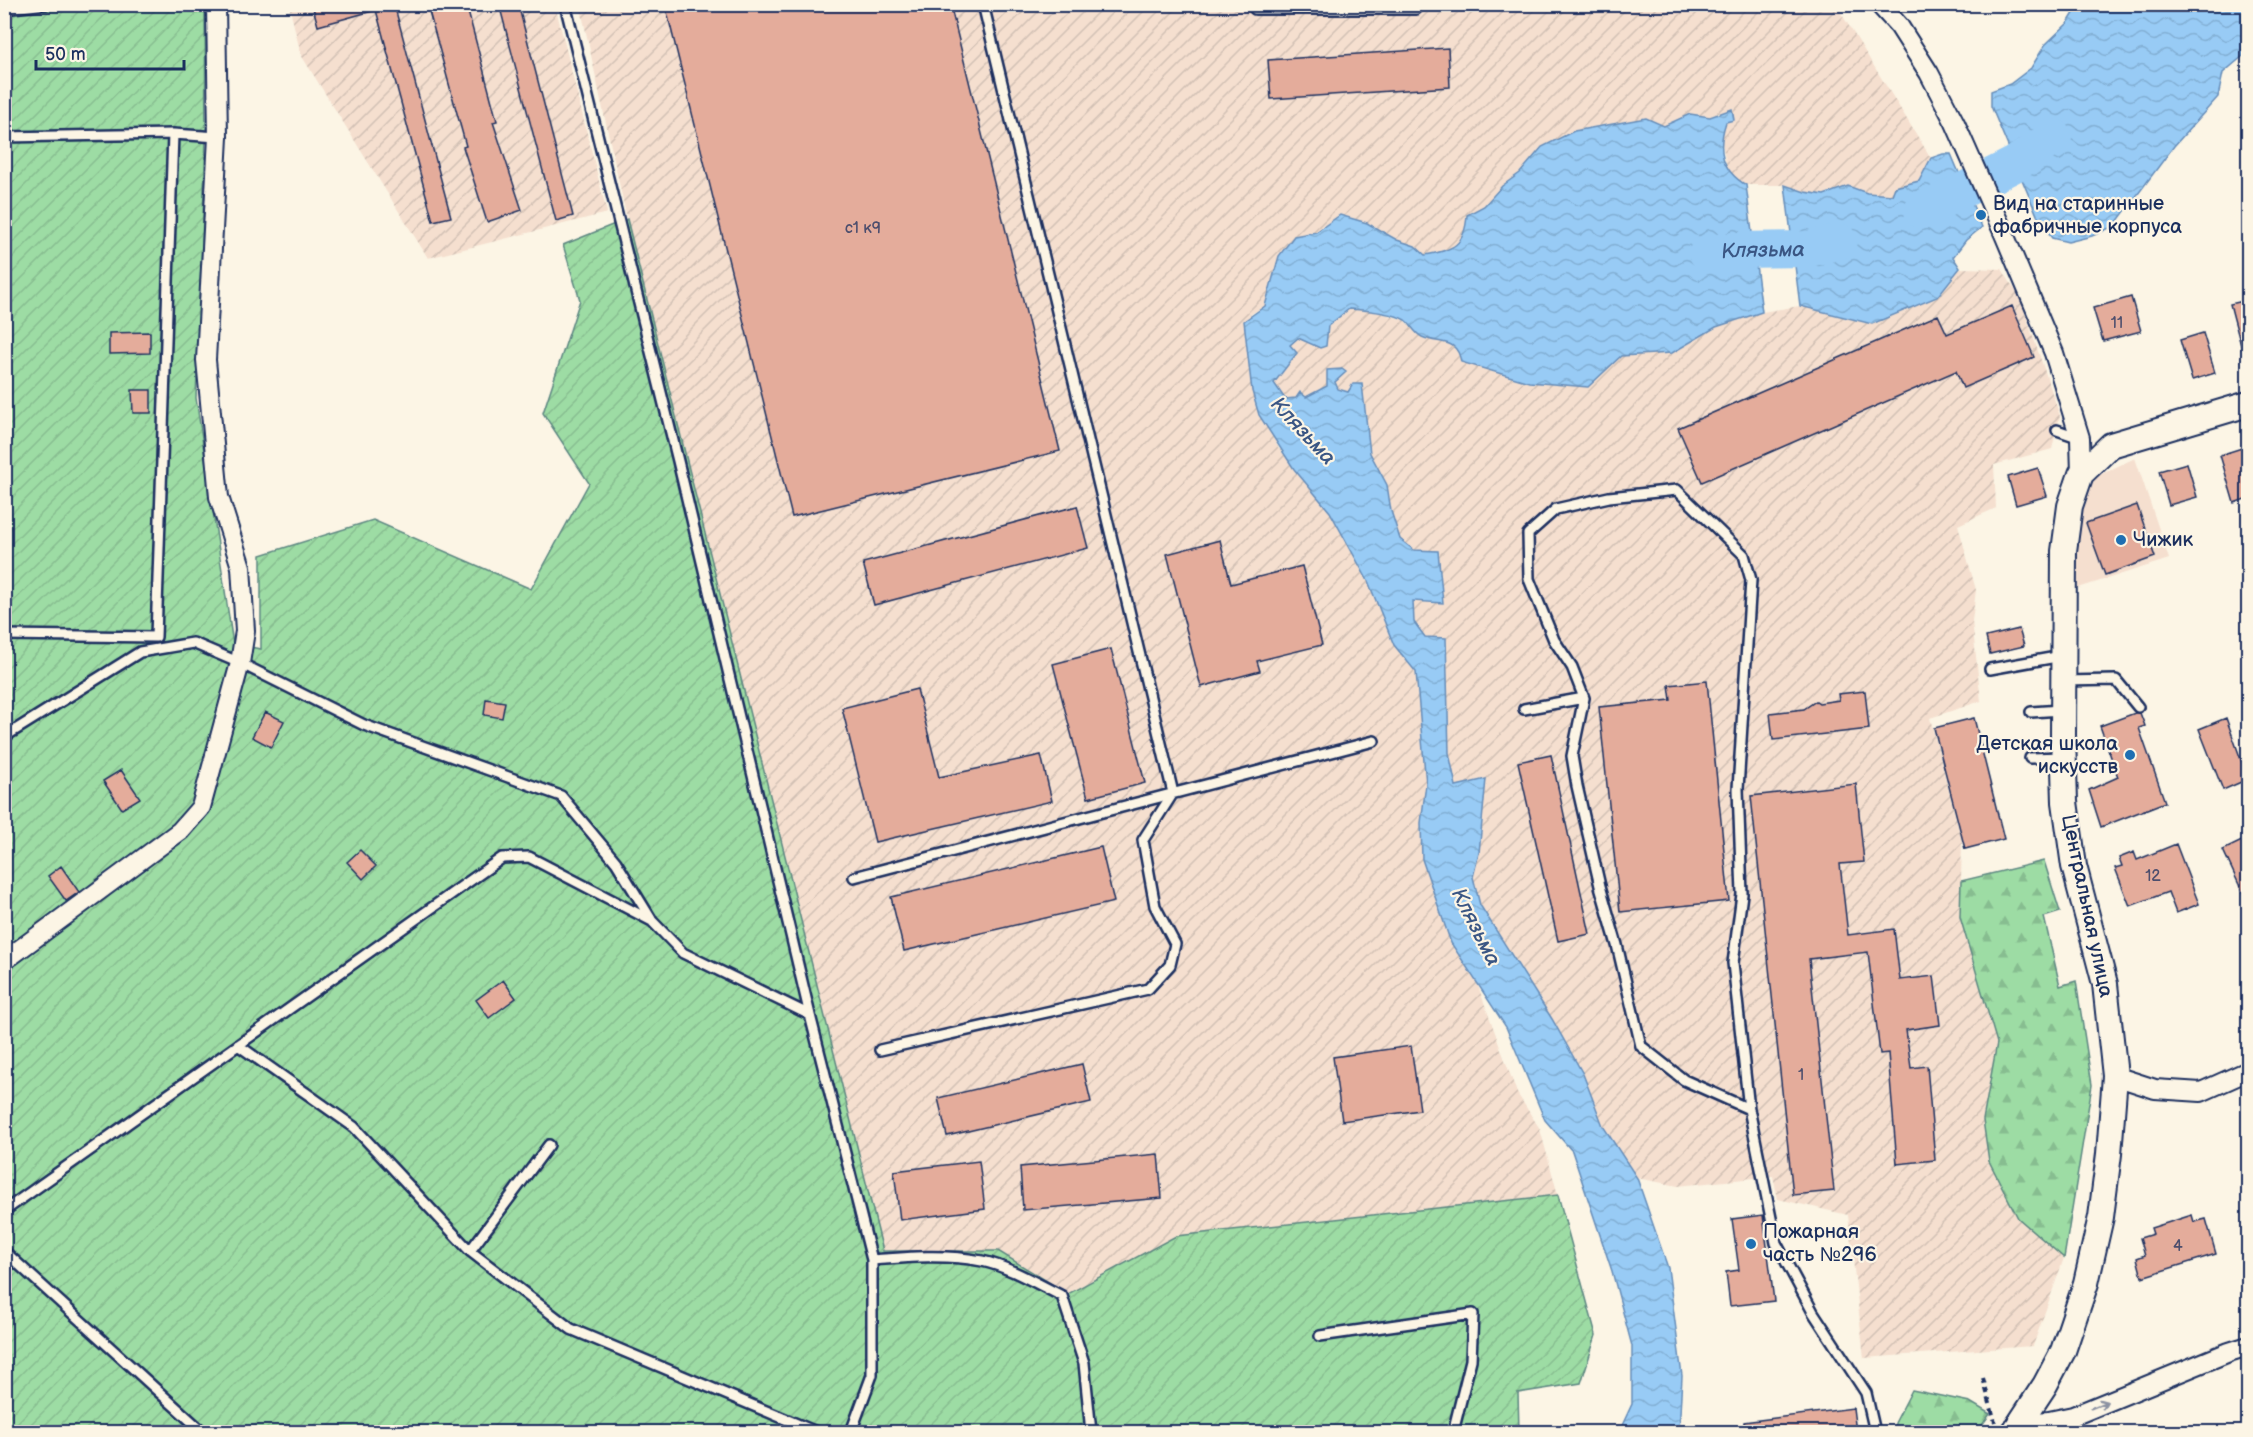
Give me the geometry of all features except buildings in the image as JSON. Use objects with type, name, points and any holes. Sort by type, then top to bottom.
[{"type":"street","points":[[4,961],[180,831],[201,807],[240,663],[245,631],[241,567],[219,497],[206,360],[218,137],[216,4]]},
{"type":"street","points":[[1879,4],[1899,26],[1929,73],[1955,123],[2004,234],[2015,278],[2054,353],[2080,438],[2081,474]]},
{"type":"street","name":"Центральная улица","points":[[2011,1427],[2063,1351],[2086,1284],[2101,1217],[2115,1077],[2105,984],[2074,866],[2065,802],[2064,552],[2070,506],[2081,474],[2111,445],[2248,404]]},
{"type":"street","points":[[2115,1077],[2155,1089],[2201,1092],[2248,1071]]},
{"type":"street","points":[[2011,1427],[2073,1416],[2248,1346]]},
{"type":"lane","points":[[4,9],[46,4]]},
{"type":"lane","points":[[565,4],[678,461],[810,1014],[872,1260],[872,1375],[851,1432]]},
{"type":"lane","points":[[880,1050],[1148,989],[1170,965],[1175,944],[1155,906],[1143,840],[1173,793],[982,4]]},
{"type":"lane","points":[[1255,4],[1255,9],[1416,9]]},
{"type":"lane","points":[[4,634],[156,637],[173,135]]},
{"type":"lane","points":[[4,137],[173,135],[218,137]]},
{"type":"lane","points":[[2057,430],[2080,438]]},
{"type":"lane","points":[[1749,1109],[1684,1080],[1641,1046],[1617,945],[1600,886],[1575,776],[1572,756],[1584,698],[1572,667],[1554,640],[1529,579],[1528,534],[1556,509],[1609,497],[1677,490],[1744,555],[1751,580],[1738,789],[1742,894],[1732,963],[1749,1109],[1776,1243],[1813,1312],[1866,1394],[1875,1432]]},
{"type":"lane","points":[[139,637],[140,652]]},
{"type":"lane","points":[[4,737],[140,652],[193,643],[240,663],[364,724],[561,796],[616,862],[652,921],[683,952],[810,1014]]},
{"type":"lane","points":[[1990,669],[2063,656]]},
{"type":"lane","points":[[2063,681],[2116,680],[2138,707]]},
{"type":"lane","points":[[1524,709],[1584,698]]},
{"type":"lane","points":[[2031,712],[2063,710]]},
{"type":"lane","points":[[854,877],[1374,741]]},
{"type":"lane","points":[[2030,758],[2064,757]]},
{"type":"lane","points":[[4,1211],[502,858],[529,857],[652,921]]},
{"type":"lane","points":[[238,1045],[354,1127],[471,1251],[571,1329],[816,1432]]},
{"type":"lane","points":[[471,1251],[549,1145]]},
{"type":"lane","points":[[4,1251],[203,1432]]},
{"type":"lane","points":[[872,1260],[932,1256],[983,1261],[1020,1275],[1062,1296],[1084,1363],[1091,1432]]},
{"type":"lane","points":[[1320,1336],[1473,1314],[1470,1360],[1453,1432]]},
{"type":"path","points":[[1983,1378],[2011,1427]]},
{"type":"shaded area","points":[[289,5],[555,5],[607,213],[428,258],[301,55]]},
{"type":"shaded area","points":[[580,5],[1836,5],[1931,158],[1919,181],[1895,187],[1892,195],[1867,193],[1848,186],[1825,195],[1805,192],[1785,185],[1746,185],[1728,172],[1721,138],[1726,122],[1719,112],[1710,117],[1690,114],[1664,126],[1646,118],[1574,131],[1542,147],[1520,173],[1502,186],[1484,206],[1467,215],[1466,231],[1455,247],[1425,255],[1415,246],[1397,240],[1367,223],[1340,215],[1316,232],[1294,236],[1265,306],[1251,314],[1252,391],[1278,447],[1330,512],[1368,581],[1394,645],[1416,672],[1426,784],[1421,823],[1451,943],[1477,983],[1517,1093],[1540,1129],[1558,1195],[1176,1236],[1068,1295],[998,1251],[883,1251],[627,219]]},
{"type":"shaded area","points":[[1960,268],[2002,269],[2020,298],[2060,416],[2052,449],[1994,465],[1996,508],[1958,525],[1976,590],[1972,621],[1981,701],[1930,718],[1962,841],[1960,917],[1997,1044],[1983,1120],[2018,1218],[2064,1258],[2033,1346],[1864,1358],[1848,1215],[1778,1199],[1773,1176],[1678,1186],[1637,1178],[1603,1126],[1583,1074],[1552,1019],[1480,905],[1473,877],[1479,853],[1486,780],[1456,786],[1449,754],[1446,638],[1425,637],[1414,622],[1413,601],[1443,603],[1438,551],[1414,550],[1400,539],[1391,511],[1387,485],[1370,453],[1362,384],[1348,392],[1338,389],[1335,382],[1346,373],[1327,370],[1327,386],[1306,397],[1285,399],[1274,383],[1297,353],[1290,345],[1298,338],[1320,348],[1328,326],[1349,309],[1371,310],[1404,320],[1420,336],[1450,344],[1459,352],[1587,387],[1621,356],[1672,353],[1716,327],[1762,312],[1800,306],[1872,324],[1937,297]]},
{"type":"shaded area","points":[[2135,458],[2169,559],[2072,590],[2075,511],[2089,480]]},
{"type":"green space","points":[[5,5],[205,5],[206,139],[196,398],[233,644],[261,649],[261,555],[373,520],[531,589],[589,483],[543,413],[580,300],[563,245],[627,219],[883,1251],[998,1251],[1068,1294],[1176,1236],[1558,1195],[1596,1335],[1581,1383],[1518,1393],[1519,1432],[5,1432]]},
{"type":"green space","points":[[2044,861],[2060,912],[2044,917],[2060,986],[2076,981],[2092,1085],[2064,1258],[2018,1218],[1989,1161],[1983,1120],[1997,1043],[1960,917],[1961,881]]},
{"type":"green space","points":[[1912,1390],[1970,1402],[1990,1414],[1977,1432],[1951,1432],[1946,1428],[1941,1432],[1897,1432],[1895,1423]]},
{"type":"water","points":[[2079,5],[2247,5],[2243,56],[2223,73],[2218,97],[2174,146],[2114,226],[2092,236],[2068,242],[2052,238],[2040,222],[1991,106],[1991,91],[2010,84],[2031,68],[2045,45],[2068,23]]},
{"type":"water","points":[[1732,109],[1734,120],[1726,122],[1723,132],[1723,158],[1731,173],[1746,185],[1762,312],[1716,327],[1672,353],[1621,356],[1588,387],[1529,382],[1461,362],[1459,354],[1452,345],[1422,337],[1399,317],[1349,309],[1328,326],[1326,346],[1320,348],[1298,338],[1290,345],[1297,353],[1274,383],[1285,399],[1296,398],[1300,392],[1306,397],[1327,386],[1327,370],[1342,369],[1346,372],[1335,382],[1338,389],[1348,392],[1353,384],[1362,384],[1370,453],[1387,485],[1391,511],[1400,539],[1414,550],[1438,551],[1443,603],[1413,601],[1414,622],[1425,637],[1446,638],[1449,753],[1456,786],[1486,779],[1479,853],[1473,877],[1480,905],[1552,1019],[1583,1074],[1603,1126],[1637,1178],[1668,1268],[1682,1376],[1679,1432],[1619,1432],[1632,1404],[1632,1346],[1612,1271],[1572,1151],[1545,1120],[1506,1027],[1451,943],[1422,859],[1421,823],[1426,784],[1416,672],[1394,645],[1368,581],[1330,512],[1294,469],[1259,415],[1252,391],[1244,321],[1265,306],[1279,256],[1294,236],[1316,232],[1340,215],[1367,223],[1397,240],[1415,246],[1425,255],[1443,251],[1456,245],[1464,234],[1467,215],[1484,206],[1502,186],[1520,173],[1542,147],[1574,131],[1646,118],[1664,126],[1690,114],[1710,117]]},
{"type":"water","points":[[1951,154],[1982,227],[1966,240],[1953,257],[1960,268],[1937,297],[1872,324],[1800,306],[1785,185],[1805,192],[1824,195],[1848,186],[1867,193],[1892,195],[1895,187],[1919,181],[1931,158]]},
{"type":"waterway","name":"Клязьма","points":[[1922,211],[2015,164],[2054,137]]},
{"type":"waterway","name":"Клязьма","points":[[1707,253],[1737,250],[1809,249],[1839,241]]},
{"type":"place","name":"Вид на старинные фабричные корпуса","points":[[1981,215]]},
{"type":"place","name":"Чижик","points":[[2121,540]]},
{"type":"place","name":"Детская школа искусств","points":[[2130,755]]},
{"type":"place","name":"Пожарная часть №296","points":[[1751,1244]]}]
